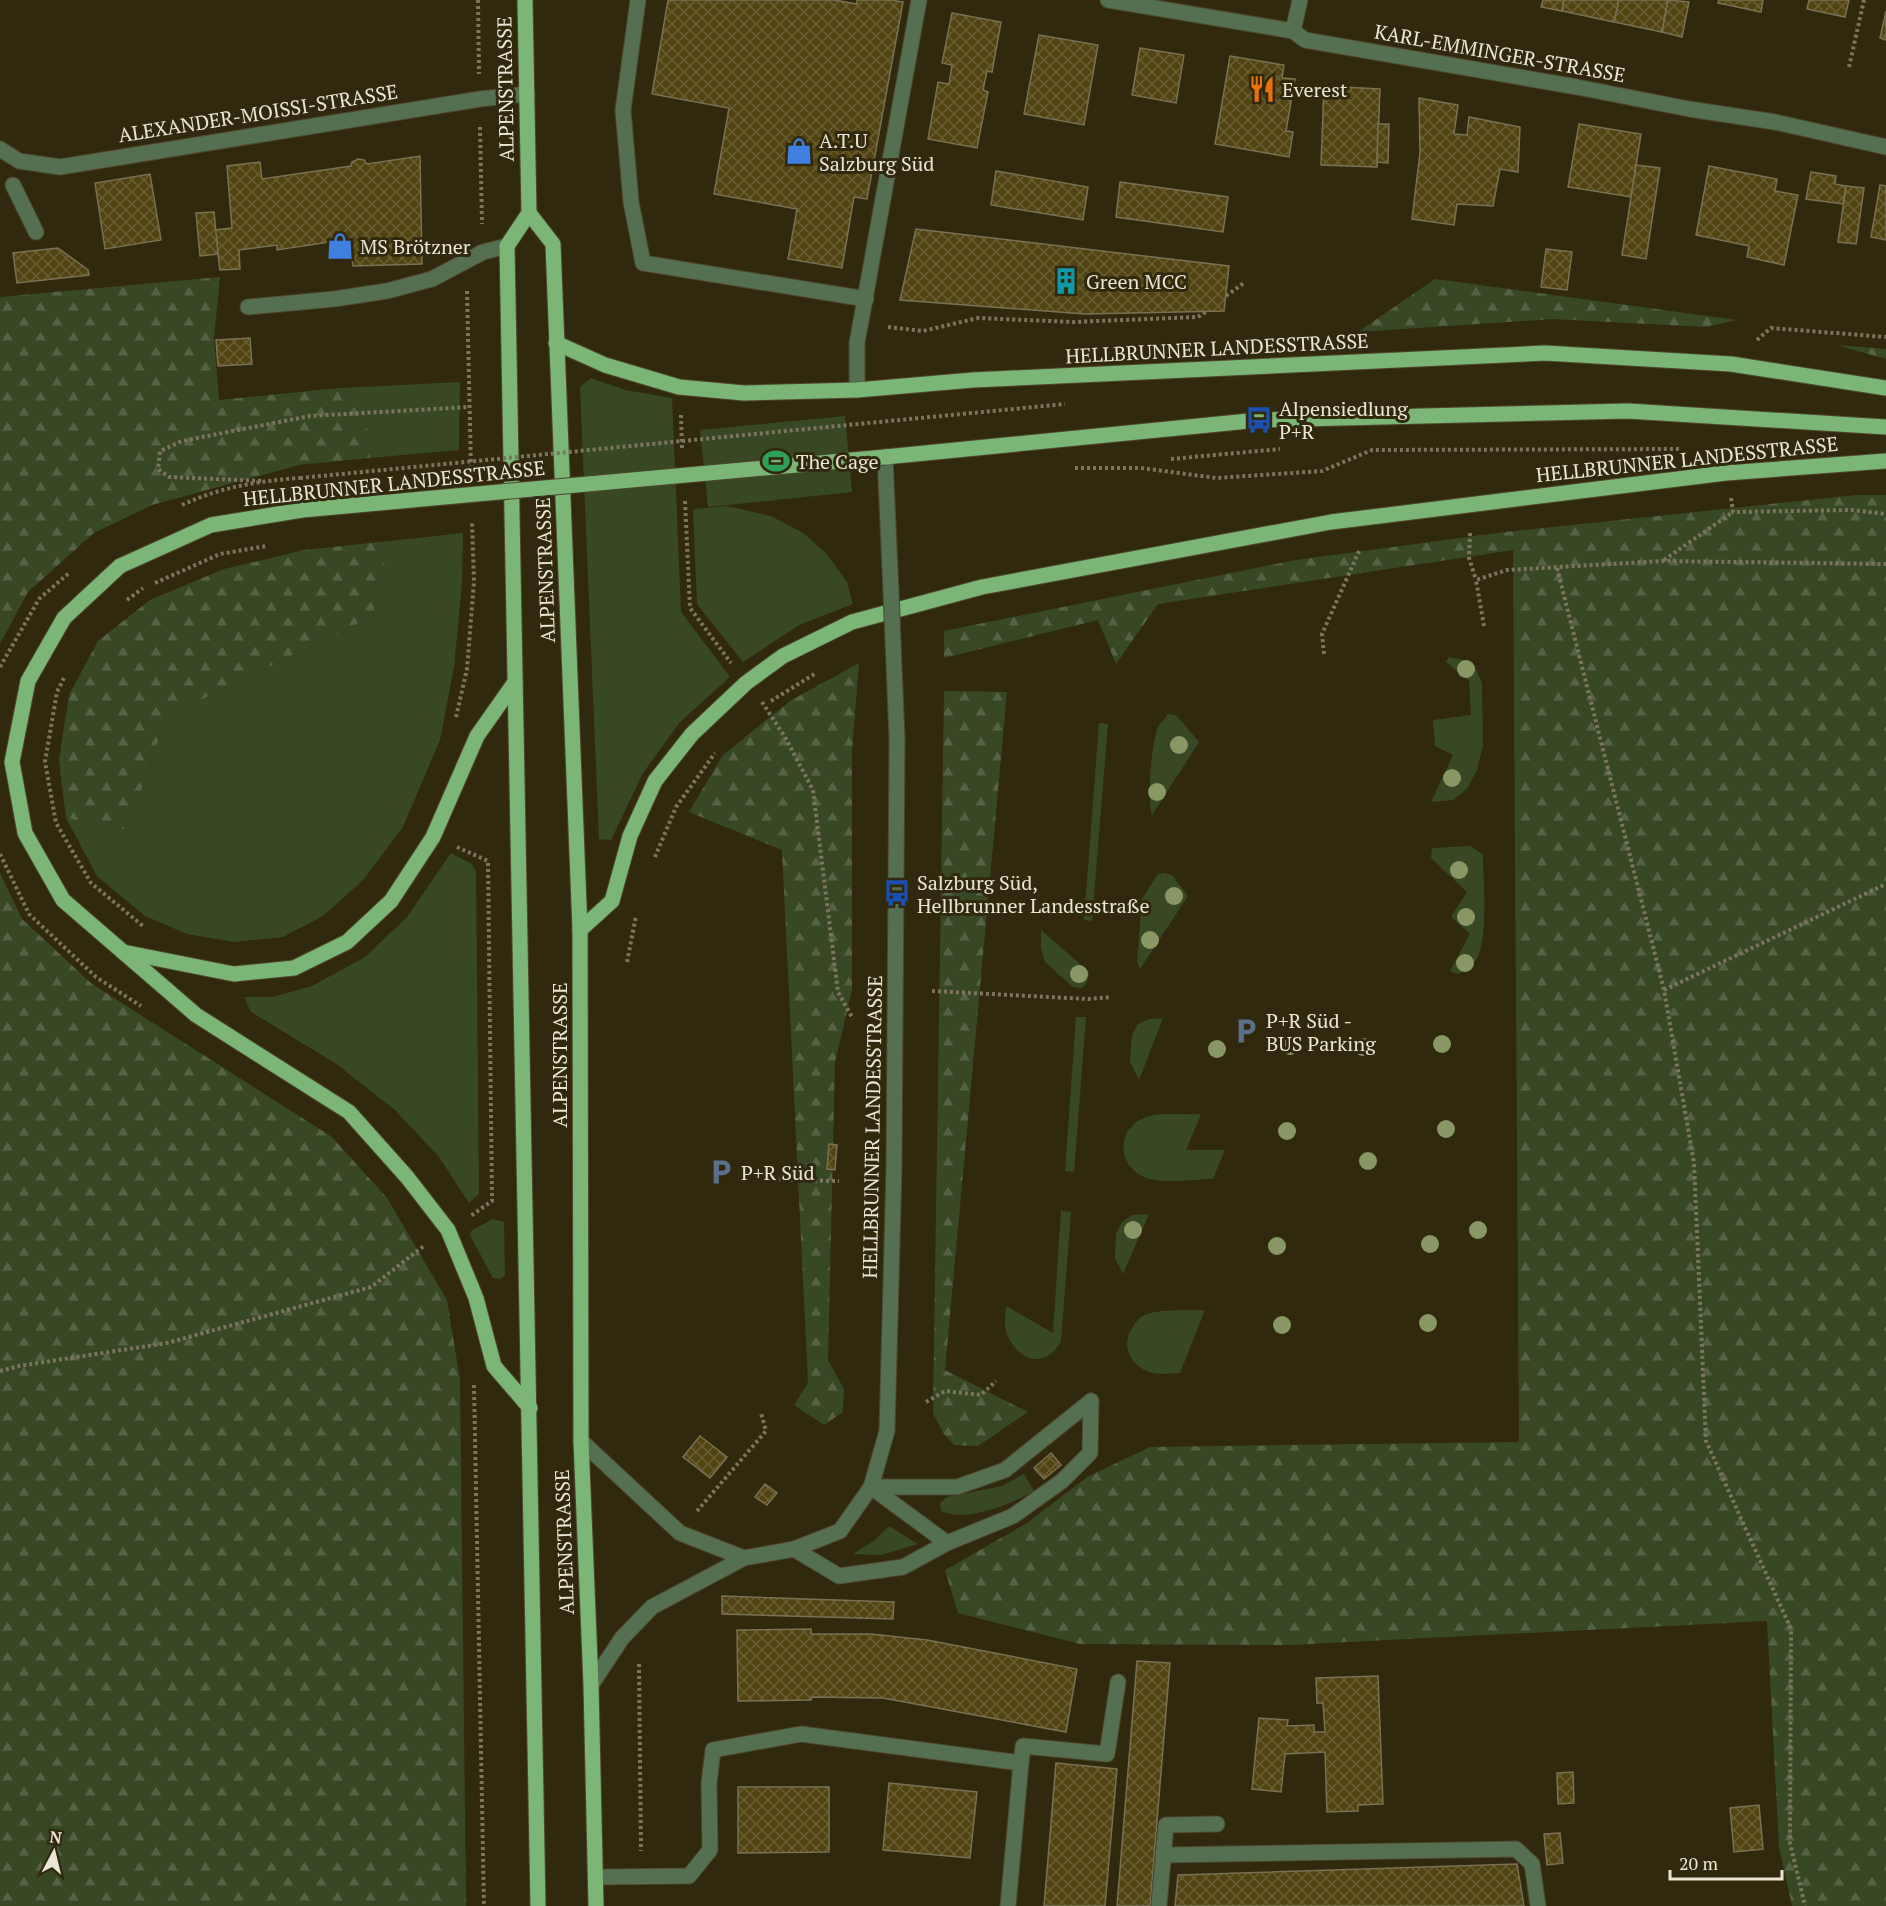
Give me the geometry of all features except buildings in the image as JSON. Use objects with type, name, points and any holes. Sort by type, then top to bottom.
[{"type":"main road","name":"ALPENSTRASSE","points":[[525,0],[529,213],[553,244],[580,930],[581,1441],[591,1685],[596,1906]]},
{"type":"main road","points":[[507,246],[529,213]]},
{"type":"main road","name":"ALPENSTRASSE","points":[[507,246],[538,1906]]},
{"type":"main road","name":"HELLBRUNNER LANDESSTRASSE","points":[[556,343],[605,365],[679,387],[744,393],[857,390],[973,380],[1545,353],[1731,364],[1886,388]]},
{"type":"main road","name":"HELLBRUNNER LANDESSTRASSE","points":[[530,1408],[494,1365],[476,1298],[448,1230],[407,1177],[349,1112],[196,1015],[63,900],[25,833],[12,762],[28,681],[64,618],[120,566],[211,525],[302,510],[885,457],[1258,420],[1629,411],[1886,427]]},
{"type":"main road","name":"HELLBRUNNER LANDESSTRASSE","points":[[580,930],[612,901],[630,836],[656,781],[693,734],[746,683],[783,656],[852,622],[982,587],[1331,522],[1726,473],[1886,461]]},
{"type":"main road","points":[[120,951],[234,974],[294,969],[347,942],[391,901],[433,837],[477,736],[515,682]]},
{"type":"street","points":[[638,0],[623,110],[631,202],[644,263],[866,299]]},
{"type":"street","points":[[857,390],[857,343],[919,0]]},
{"type":"street","name":"KARL-EMMINGER-STRASSE","points":[[1108,0],[1293,31],[1305,40],[1689,109],[1775,122],[1886,147]]},
{"type":"street","points":[[1293,31],[1300,0]]},
{"type":"street","name":"ALEXANDER-MOISSI-STRASSE","points":[[0,149],[19,161],[60,167],[480,99],[527,94]]},
{"type":"street","points":[[19,161],[6,186],[36,232]]},
{"type":"street","points":[[248,307],[334,299],[387,291],[432,279],[483,252],[507,246]]},
{"type":"street","name":"HELLBRUNNER LANDESSTRASSE","points":[[591,1685],[622,1638],[652,1607],[744,1558],[794,1550],[840,1531],[871,1487],[887,1431],[894,1169],[897,739],[885,457]]},
{"type":"street","points":[[794,1550],[839,1576],[903,1567],[947,1543],[1013,1516],[1062,1481],[1090,1453],[1091,1401],[1005,1470],[957,1487],[871,1487]]},
{"type":"street","points":[[581,1441],[680,1533],[744,1558]]},
{"type":"street","points":[[871,1487],[947,1543]]},
{"type":"street","points":[[1008,1906],[1023,1746],[1107,1754],[1118,1682]]},
{"type":"street","points":[[596,1877],[689,1876],[710,1850],[709,1783],[713,1750],[801,1734],[1021,1763]]},
{"type":"street","points":[[1159,1906],[1166,1825],[1217,1824]]},
{"type":"street","points":[[1163,1855],[1516,1849],[1532,1864],[1538,1906]]},
{"type":"path","points":[[471,477],[467,282],[483,252],[478,0]]},
{"type":"path","points":[[1849,67],[1864,0]]},
{"type":"path","points":[[1226,296],[1244,283]]},
{"type":"path","points":[[861,324],[923,331],[978,318],[1073,322],[1198,317],[1207,311]]},
{"type":"path","points":[[1752,344],[1771,328],[1886,337]]},
{"type":"path","points":[[300,478],[1065,404]]},
{"type":"path","points":[[261,481],[169,477],[158,469],[160,451],[182,441],[310,416],[469,407]]},
{"type":"path","points":[[1161,460],[1292,448]]},
{"type":"path","points":[[1137,462],[1065,468],[1141,468],[1217,478],[1322,471],[1372,450],[1686,449]]},
{"type":"path","points":[[1730,494],[1733,512]]},
{"type":"path","points":[[1663,561],[1733,512],[1851,510],[1886,514]]},
{"type":"path","points":[[455,722],[467,669],[474,582],[472,512]]},
{"type":"path","points":[[1470,532],[1469,558],[1476,580],[1484,626]]},
{"type":"path","points":[[122,603],[141,589],[220,554],[272,545]]},
{"type":"path","points":[[1324,654],[1322,634],[1360,549]]},
{"type":"path","points":[[1476,580],[1507,570],[1663,561],[1886,564]]},
{"type":"path","points":[[1557,568],[1664,990],[1694,1163],[1706,1441],[1791,1629],[1790,1843],[1805,1906]]},
{"type":"path","points":[[756,713],[824,668]]},
{"type":"path","points":[[66,672],[57,692],[45,762],[56,823],[91,883],[140,925],[149,929]]},
{"type":"path","points":[[651,866],[676,807],[717,751]]},
{"type":"path","points":[[453,845],[488,861],[492,1201],[470,1216]]},
{"type":"path","points":[[0,854],[29,914],[96,977],[146,1009]]},
{"type":"path","points":[[1664,990],[1886,884]]},
{"type":"path","points":[[627,962],[638,908]]},
{"type":"path","points":[[932,991],[1088,999],[1110,997]]},
{"type":"path","points":[[766,1179],[839,1181]]},
{"type":"path","points":[[0,1371],[167,1343],[371,1287],[426,1245],[420,1236]]},
{"type":"path","points":[[473,1380],[484,1906]]},
{"type":"path","points":[[927,1402],[945,1391],[981,1395],[996,1381]]},
{"type":"path","points":[[690,1519],[766,1431],[761,1413]]},
{"type":"path","points":[[639,1658],[641,1877]]},
{"type":"green space","points":[[220,277],[214,338],[219,400],[340,388],[365,403],[370,458],[299,465],[152,505],[94,533],[28,592],[0,644],[0,297]]},
{"type":"green space","points":[[1435,279],[1737,320],[1706,327],[1552,319],[1358,332]]},
{"type":"green space","points":[[1836,345],[1886,349],[1886,359]]},
{"type":"green space","points":[[591,378],[625,390],[672,398],[681,612],[730,677],[680,722],[643,773],[611,840],[599,839],[580,387]]},
{"type":"green space","points":[[460,382],[459,450],[370,458],[365,403],[340,388]]},
{"type":"green space","name":"The Cage","points":[[845,416],[852,492],[708,507],[700,430]]},
{"type":"green space","points":[[1857,495],[1886,495],[1886,1906],[1792,1906],[1779,1847],[1767,1621],[1289,1645],[1080,1644],[958,1613],[945,1570],[1027,1523],[1087,1477],[1150,1447],[1519,1442],[1513,550],[1158,604],[1116,664],[1098,620],[944,658],[944,631],[1296,560],[1505,532]]},
{"type":"green space","points":[[727,506],[771,516],[803,533],[827,554],[847,582],[853,604],[799,625],[743,662],[697,604],[693,509]]},
{"type":"green space","points":[[463,533],[462,584],[454,667],[440,740],[403,827],[364,879],[323,916],[283,937],[234,942],[187,934],[145,916],[97,876],[66,818],[128,830],[166,717],[373,616],[389,541]]},
{"type":"green space","points":[[389,541],[373,616],[166,717],[128,830],[66,818],[59,760],[69,695],[98,641],[150,600],[224,569],[304,550]]},
{"type":"green space","points":[[1449,657],[1464,660],[1476,669],[1482,683],[1483,746],[1477,770],[1467,789],[1453,800],[1431,802],[1453,755],[1435,746],[1433,720],[1471,715],[1469,681],[1446,662]]},
{"type":"green space","points":[[859,663],[852,752],[852,990],[835,1062],[828,1360],[844,1389],[843,1412],[824,1425],[794,1405],[808,1383],[782,850],[689,812],[723,755],[790,701]]},
{"type":"green space","points":[[944,691],[1007,692],[945,1370],[1028,1412],[978,1446],[954,1445],[943,1433],[933,1413]]},
{"type":"green space","points":[[1168,714],[1176,715],[1199,742],[1152,815],[1150,784],[1152,756],[1159,725]]},
{"type":"green space","points":[[1099,723],[1108,724],[1092,921],[1084,920]]},
{"type":"green space","points":[[1470,846],[1483,854],[1483,939],[1476,960],[1458,974],[1450,971],[1470,934],[1451,917],[1467,892],[1431,858],[1432,848]]},
{"type":"green space","points":[[451,853],[472,864],[476,872],[479,1194],[469,1203],[439,1157],[395,1110],[335,1063],[251,1012],[244,997],[272,997],[312,986],[365,957],[407,917]]},
{"type":"green space","points":[[0,873],[22,919],[92,984],[332,1137],[387,1198],[447,1300],[460,1380],[466,1906],[0,1906]]},
{"type":"green space","points":[[1158,874],[1172,875],[1188,896],[1140,969],[1137,961],[1142,899]]},
{"type":"green space","points":[[1041,930],[1089,972],[1088,980],[1082,988],[1073,987],[1045,962],[1041,948]]},
{"type":"green space","points":[[1076,1017],[1086,1017],[1074,1172],[1065,1171]]},
{"type":"green space","points":[[1163,1018],[1139,1080],[1130,1062],[1132,1035],[1138,1024],[1149,1019]]},
{"type":"green space","points":[[1201,1114],[1186,1150],[1225,1150],[1213,1179],[1159,1181],[1144,1177],[1128,1164],[1124,1146],[1125,1137],[1136,1122],[1158,1115]]},
{"type":"green space","points":[[1061,1211],[1071,1212],[1061,1341],[1046,1357],[1037,1359],[1020,1353],[1013,1345],[1005,1323],[1006,1306],[1053,1333]]},
{"type":"green space","points":[[1149,1214],[1123,1274],[1115,1258],[1116,1234],[1122,1222],[1132,1215]]},
{"type":"green space","points":[[493,1219],[504,1222],[505,1275],[500,1279],[493,1278],[470,1235],[471,1231]]},
{"type":"green space","points":[[1205,1310],[1180,1373],[1150,1373],[1140,1367],[1131,1357],[1127,1345],[1130,1331],[1143,1316],[1166,1311]]},
{"type":"green space","points":[[1024,1474],[1034,1491],[1013,1501],[989,1510],[963,1515],[941,1511],[940,1503],[947,1497],[1002,1486]]},
{"type":"green space","points":[[889,1526],[918,1544],[881,1555],[853,1554],[874,1541]]},
{"type":"place","name":"Everest","points":[[1262,89]]},
{"type":"place","name":"A.T.U Salzburg Süd","points":[[799,151]]},
{"type":"place","name":"MS Brötzner","points":[[340,246]]},
{"type":"place","name":"Green MCC","points":[[1066,281]]},
{"type":"place","name":"Alpensiedlung P+R","points":[[1259,420]]},
{"type":"place","name":"The Cage","points":[[776,461]]},
{"type":"place","name":"Salzburg Süd, Hellbrunner Landesstraße","points":[[897,893]]},
{"type":"place","name":"P+R Süd - BUS Parking","points":[[1246,1031]]},
{"type":"place","name":"P+R Süd","points":[[721,1172]]}]
